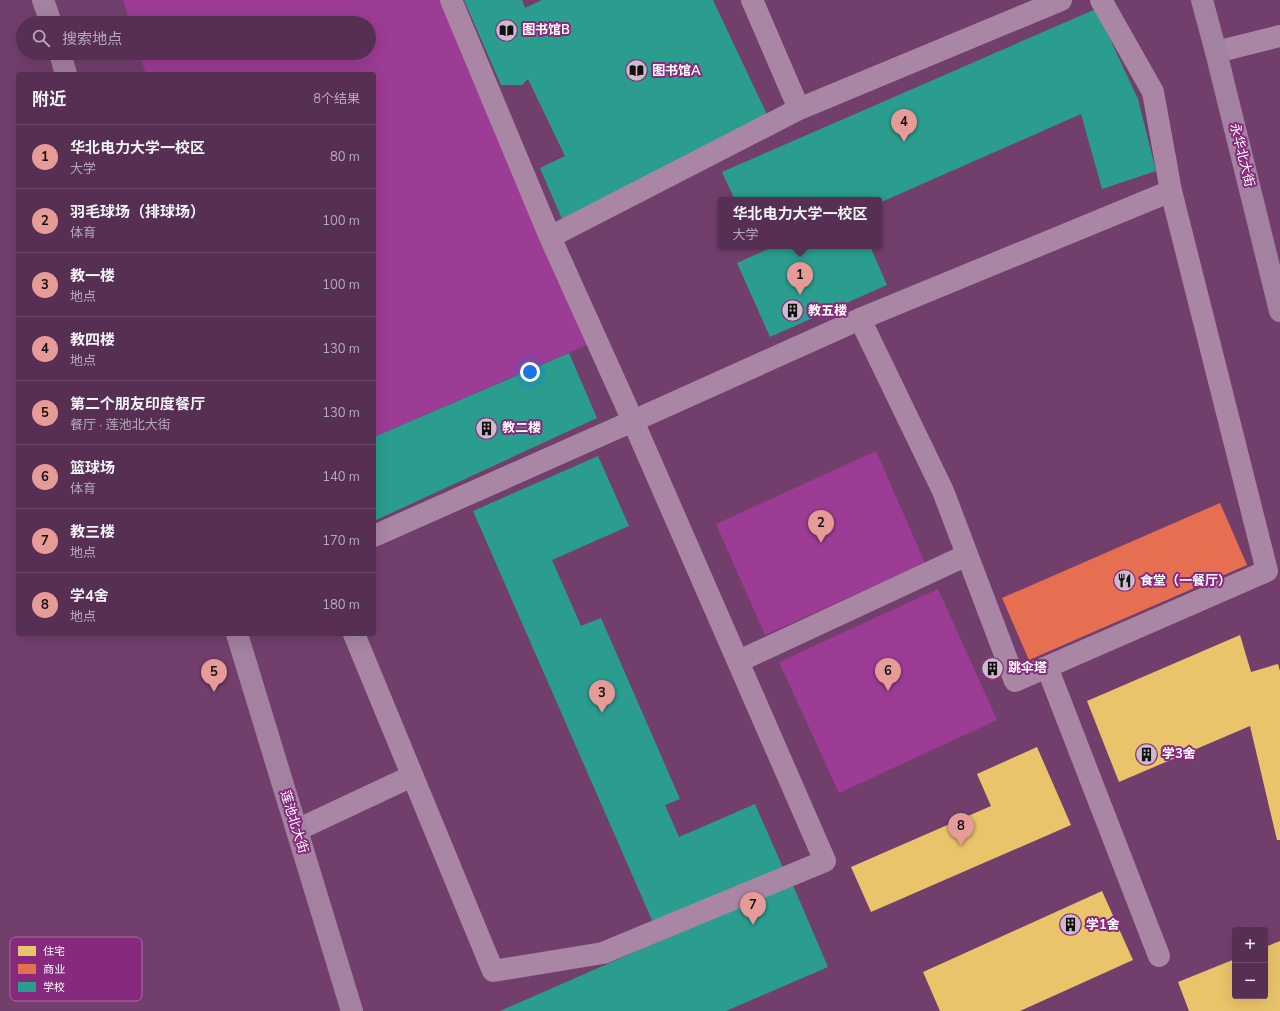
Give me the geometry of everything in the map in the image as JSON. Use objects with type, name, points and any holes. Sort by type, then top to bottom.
[{"type":"street","points":[[44,0],[48,16]]},
{"type":"street","points":[[355,636],[493,971],[603,953],[825,861],[739,661],[550,237],[451,0]]},
{"type":"street","points":[[752,0],[799,109]]},
{"type":"street","points":[[550,237],[799,109],[1061,0]]},
{"type":"street","points":[[860,319],[943,491],[1014,681],[1267,571],[1171,191],[1154,92],[1101,0]]},
{"type":"street","name":"永华北大街","points":[[1202,0],[1280,311]]},
{"type":"street","points":[[1216,52],[1280,36]]},
{"type":"street","points":[[62,60],[65,72]]},
{"type":"street","points":[[376,535],[860,319],[1171,191]]},
{"type":"street","points":[[739,661],[967,555]]},
{"type":"street","name":"莲池北大街","points":[[238,636],[352,1011]]},
{"type":"street","points":[[1047,667],[1159,956]]},
{"type":"street","points":[[297,830],[412,776]]},
{"type":"shaded area","points":[[123,0],[455,0],[598,340],[376,436],[376,72],[145,72],[141,60],[376,60],[376,16],[128,16]]},
{"type":"shaded area","points":[[876,451],[925,563],[765,635],[716,524]]},
{"type":"shaded area","points":[[938,589],[997,720],[839,793],[779,662]]},
{"type":"building: 住宅","name":"学3舍","points":[[1240,635],[1251,672],[1278,664],[1280,671],[1280,840],[1277,840],[1250,726],[1119,782],[1087,701]]},
{"type":"building: 住宅","points":[[1037,747],[1071,825],[871,912],[851,867],[991,806],[977,774]]},
{"type":"building: 住宅","name":"学1舍","points":[[1102,891],[1133,960],[1020,1011],[940,1011],[923,972]]},
{"type":"building: 住宅","points":[[1280,941],[1280,1011],[1189,1011],[1178,982],[1232,960],[1232,999],[1268,999],[1268,946]]},
{"type":"building: 商业","name":"食堂（一餐厅）","points":[[1220,503],[1247,565],[1029,660],[1002,598]]},
{"type":"building: 学校","name":"图书馆A","points":[[464,0],[522,0],[525,8],[542,0],[713,0],[771,123],[565,226],[540,168],[565,156],[528,79],[522,85],[501,85]]},
{"type":"building: 学校","points":[[1096,9],[1138,99],[1156,171],[1102,189],[1081,114],[882,202],[882,197],[734,197],[722,172]]},
{"type":"building: 学校","name":"教五楼","points":[[768,249],[871,249],[887,285],[770,337],[737,263]]},
{"type":"building: 学校","name":"教二楼","points":[[569,353],[597,418],[376,520],[376,436]]},
{"type":"building: 学校","points":[[598,456],[629,526],[552,560],[581,626],[601,618],[680,799],[665,805],[679,837],[755,804],[784,870],[655,927],[473,511]]},
{"type":"building: 学校","name":"跳伞塔","points":[[989,657],[996,658],[1002,674],[993,680],[986,678],[981,672],[983,662]]},
{"type":"building: 学校","points":[[792,883],[828,967],[726,1011],[500,1011]]},
{"type":"place","name":"图书馆B","points":[[506,30]]},
{"type":"place","name":"图书馆A","points":[[636,71]]},
{"type":"place","name":"教四楼","points":[[904,142]]},
{"type":"place","name":"华北电力大学一校区","points":[[800,295]]},
{"type":"place","name":"教五楼","points":[[793,311]]},
{"type":"place","name":"教二楼","points":[[486,428]]},
{"type":"place","name":"羽毛球场（排球场）","points":[[821,543]]},
{"type":"place","name":"食堂（一餐厅）","points":[[1124,581]]},
{"type":"place","name":"跳伞塔","points":[[992,668]]},
{"type":"place","name":"篮球场","points":[[888,691]]},
{"type":"place","name":"第二个朋友印度餐厅","points":[[214,692]]},
{"type":"place","name":"教一楼","points":[[602,713]]},
{"type":"place","name":"学3舍","points":[[1146,754]]},
{"type":"place","name":"学4舍","points":[[961,846]]},
{"type":"place","name":"教三楼","points":[[753,925]]},
{"type":"place","name":"学1舍","points":[[1071,925]]}]
